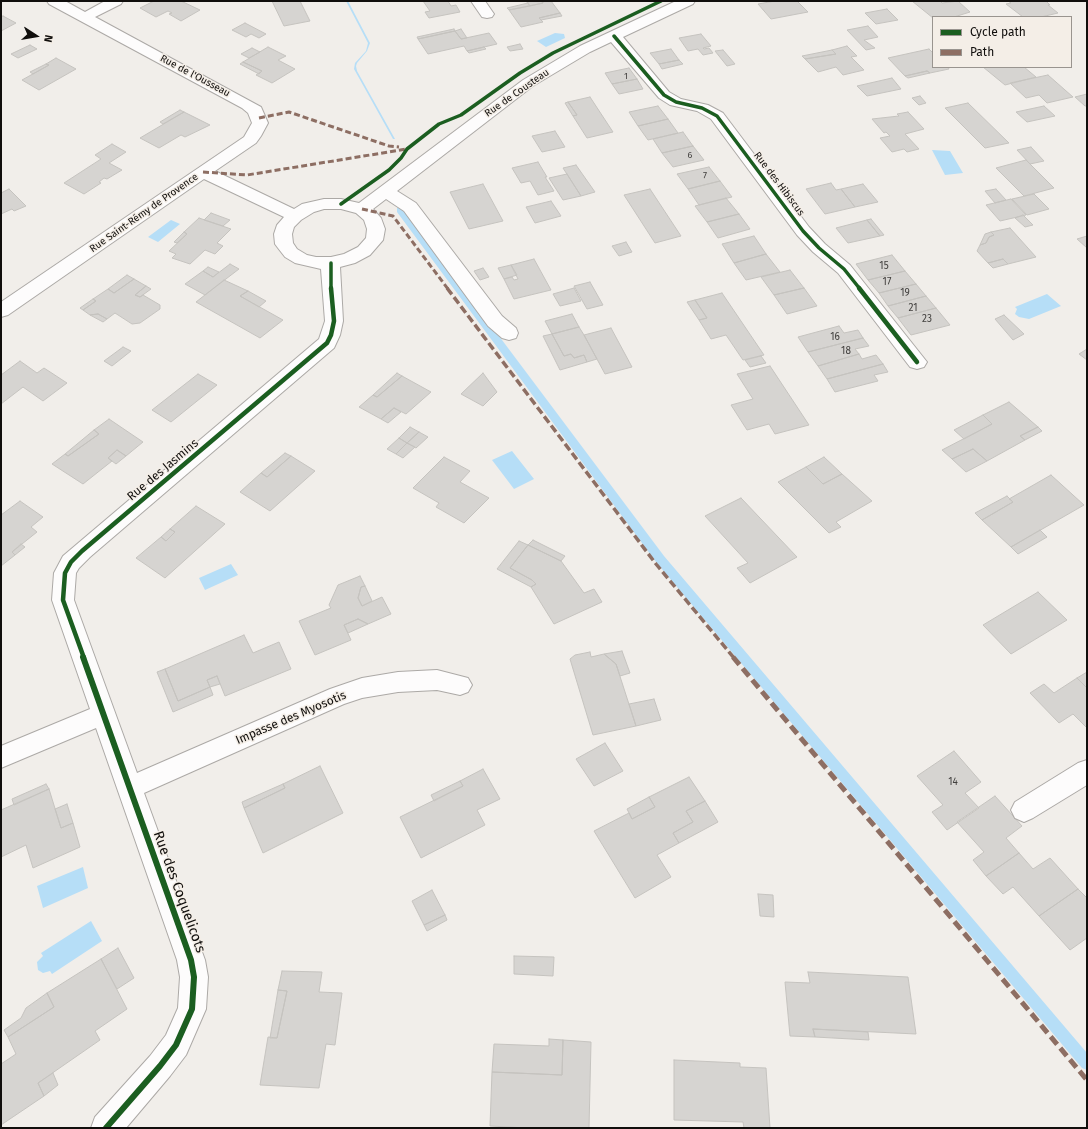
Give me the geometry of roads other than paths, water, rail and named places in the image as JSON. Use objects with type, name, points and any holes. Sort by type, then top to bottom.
[{"type":"street","name":"Rue de l'Ousseau","points":[[54,1],[248,105],[258,114],[260,123],[259,128],[250,140],[203,172]]},
{"type":"street","points":[[85,17],[116,1]]},
{"type":"street","points":[[478,1],[487,14]]},
{"type":"street","name":"Rue de Cousteau","points":[[362,209],[528,83],[585,49],[688,1]]},
{"type":"street","name":"Rue des Hibiscus","points":[[614,36],[664,96],[676,102],[702,108],[716,116],[803,231],[819,248],[844,269],[917,362]]},
{"type":"street","name":"Rue Saint-Rémy de Provence","points":[[1,311],[203,172],[295,216]]},
{"type":"street","points":[[385,191],[410,207],[496,321],[509,333]]},
{"type":"street","points":[[324,204],[342,204],[362,209],[372,218],[376,229],[374,240],[364,251],[349,259],[331,263],[316,263],[301,259],[291,253],[284,244],[283,234],[286,225],[295,216],[308,208],[324,204]]},
{"type":"street","name":"Rue des Jasmins","points":[[104,714],[63,600],[63,587],[66,573],[71,562],[82,551],[319,352],[327,343],[331,335],[334,321],[330,272],[331,263]]},
{"type":"street","name":"Impasse des Myosotis","points":[[129,788],[338,696],[362,688],[398,682],[437,680],[460,685]]},
{"type":"street","points":[[1,757],[104,714]]},
{"type":"street","name":"Rue des Coquelicots","points":[[104,714],[191,960],[194,995],[192,1009],[176,1045],[160,1066],[106,1128]]},
{"type":"street","points":[[1024,810],[1087,771]]},
{"type":"water","points":[[346,1],[348,1],[370,43],[367,51],[357,63],[357,71],[395,139],[393,139],[354,69],[355,63],[366,51],[368,43]]},
{"type":"water","points":[[555,33],[564,34],[565,38],[546,47],[537,41]]},
{"type":"water","points":[[932,150],[950,151],[963,173],[945,175]]},
{"type":"water","points":[[171,220],[180,224],[158,242],[148,237]]},
{"type":"water","points":[[1047,294],[1061,306],[1029,319],[1019,317],[1015,314],[1017,309],[1015,307]]},
{"type":"water","points":[[512,451],[534,479],[514,489],[492,460]]},
{"type":"water","points":[[231,564],[238,575],[205,590],[199,578]]},
{"type":"water","points":[[83,867],[88,888],[43,908],[37,886]]},
{"type":"water","points":[[91,921],[102,941],[52,974],[50,971],[43,973],[38,970],[37,962],[43,956],[41,953]]},
{"type":"waterway","points":[[400,210],[660,559],[1087,1063]]}]
